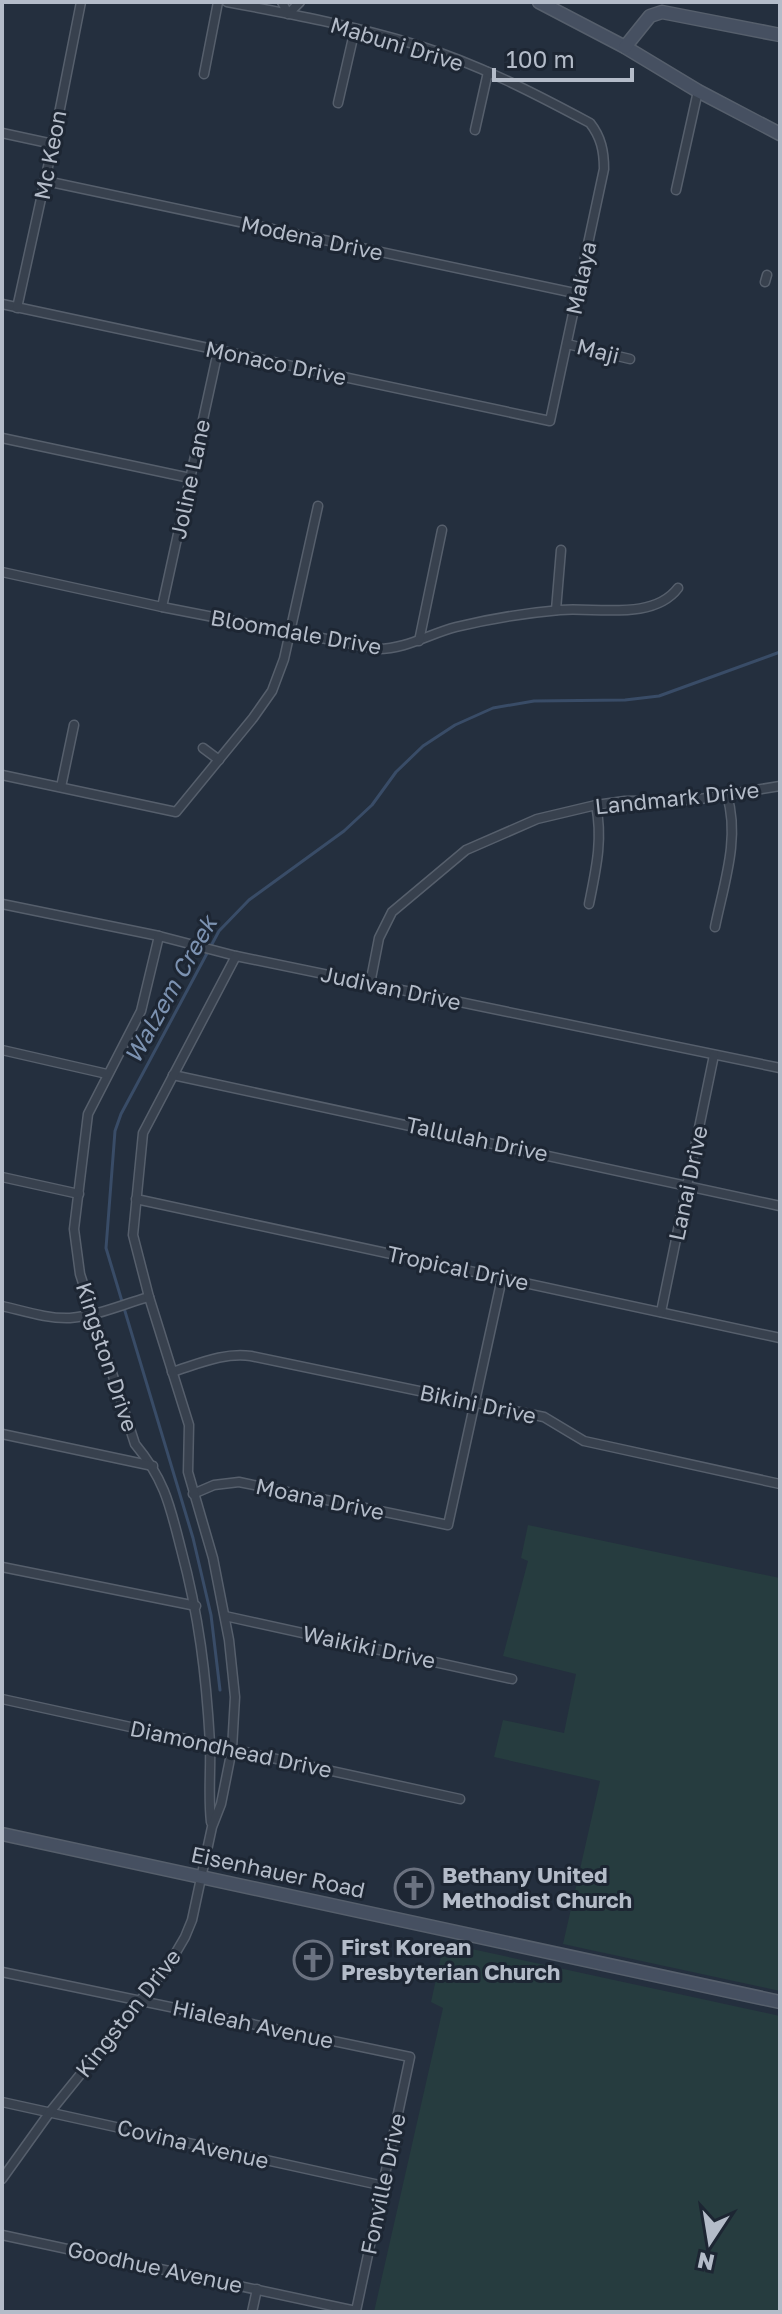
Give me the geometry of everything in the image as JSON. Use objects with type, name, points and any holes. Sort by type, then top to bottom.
[{"type":"main road","points":[[539,2],[780,134]]},
{"type":"main road","points":[[625,47],[650,16],[662,12],[780,35]]},
{"type":"main road","name":"Eisenhauer Road","points":[[2,1834],[780,2002]]},
{"type":"street","name":"Mc Keon","points":[[17,308],[81,2]]},
{"type":"street","points":[[204,74],[218,2]]},
{"type":"street","name":"Mabuni Drive","points":[[227,2],[419,46],[509,80],[590,123],[598,134]]},
{"type":"street","points":[[282,2],[288,14],[300,2]]},
{"type":"street","points":[[338,103],[355,29]]},
{"type":"street","points":[[475,130],[488,72]]},
{"type":"street","points":[[676,190],[698,91]]},
{"type":"street","points":[[2,133],[53,144]]},
{"type":"street","name":"Malaya","points":[[550,421],[604,169],[604,154],[598,134]]},
{"type":"street","name":"Modena Drive","points":[[46,181],[579,294]]},
{"type":"street","name":"Monaco Drive","points":[[2,304],[550,421]]},
{"type":"street","name":"Maji","points":[[567,344],[630,359]]},
{"type":"street","name":"Joline Lane","points":[[162,607],[218,351]]},
{"type":"street","points":[[2,438],[190,478]]},
{"type":"street","points":[[2,775],[176,812],[272,691],[291,633],[318,506]]},
{"type":"street","points":[[419,641],[442,530]]},
{"type":"street","points":[[556,610],[561,550]]},
{"type":"street","name":"Bloomdale Drive","points":[[2,572],[378,649],[419,641],[457,627],[556,610],[646,607],[672,596],[678,588]]},
{"type":"street","points":[[61,787],[74,725]]},
{"type":"street","points":[[203,748],[219,760]]},
{"type":"street","name":"Landmark Drive","points":[[370,984],[379,938],[392,912],[458,854],[537,819],[596,805],[625,801],[677,802],[780,786]]},
{"type":"street","points":[[715,927],[733,840],[732,812],[727,795]]},
{"type":"street","points":[[589,904],[600,847],[601,831],[596,805]]},
{"type":"street","name":"Judivan Drive","points":[[2,904],[159,936],[236,956],[780,1068]]},
{"type":"street","name":"Kingston Drive","points":[[159,936],[146,999],[86,1122],[75,1244],[80,1274],[135,1444],[154,1467],[168,1500],[196,1606],[210,1744],[212,1827]]},
{"type":"street","name":"Kingston Drive","points":[[2,2179],[50,2112],[168,1966],[185,1937],[203,1877],[232,1749],[235,1697],[225,1616],[213,1558],[188,1472],[189,1425],[133,1235],[143,1133],[236,956]]},
{"type":"street","points":[[2,1050],[107,1074]]},
{"type":"street","name":"Lanai Drive","points":[[661,1312],[714,1055]]},
{"type":"street","name":"Tallulah Drive","points":[[173,1075],[780,1206]]},
{"type":"street","points":[[2,1177],[79,1194]]},
{"type":"street","name":"Tropical Drive","points":[[136,1199],[780,1338]]},
{"type":"street","points":[[475,1403],[502,1278]]},
{"type":"street","points":[[2,1306],[55,1318],[93,1314],[149,1297]]},
{"type":"street","name":"Bikini Drive","points":[[172,1372],[237,1354],[544,1417],[584,1441],[780,1484]]},
{"type":"street","name":"Moana Drive","points":[[193,1494],[214,1485],[239,1482],[448,1525],[475,1403]]},
{"type":"street","points":[[2,1434],[154,1467]]},
{"type":"street","points":[[2,1567],[196,1606]]},
{"type":"street","name":"Waikiki Drive","points":[[225,1616],[512,1679]]},
{"type":"street","name":"Diamondhead Drive","points":[[2,1699],[460,1799]]},
{"type":"street","name":"Hialeah Avenue","points":[[2,1972],[410,2057]]},
{"type":"street","name":"Fonville Drive","points":[[356,2311],[410,2057]]},
{"type":"street","name":"Covina Avenue","points":[[2,2102],[384,2186]]},
{"type":"street","name":"Goodhue Avenue","points":[[2,2235],[356,2311]]},
{"type":"street","points":[[252,2312],[257,2289]]},
{"type":"green space","points":[[528,1525],[780,1578],[780,1991],[563,1944],[600,1781],[494,1757],[503,1720],[564,1733],[576,1674],[503,1656],[528,1561],[521,1558]]},
{"type":"green space","points":[[444,1943],[780,2016],[780,2312],[374,2312],[443,2008],[431,2002]]},
{"type":"waterway","name":"Walzem Creek","points":[[220,1690],[211,1615],[193,1538],[106,1248],[115,1131],[121,1114],[219,931],[249,900],[344,831],[372,805],[396,772],[423,746],[455,725],[493,708],[534,701],[625,700],[659,696],[780,652]]},
{"type":"place","name":"Bethany United Methodist Church","points":[[414,1888]]},
{"type":"place","name":"First Korean Presbyterian Church","points":[[313,1960]]}]
